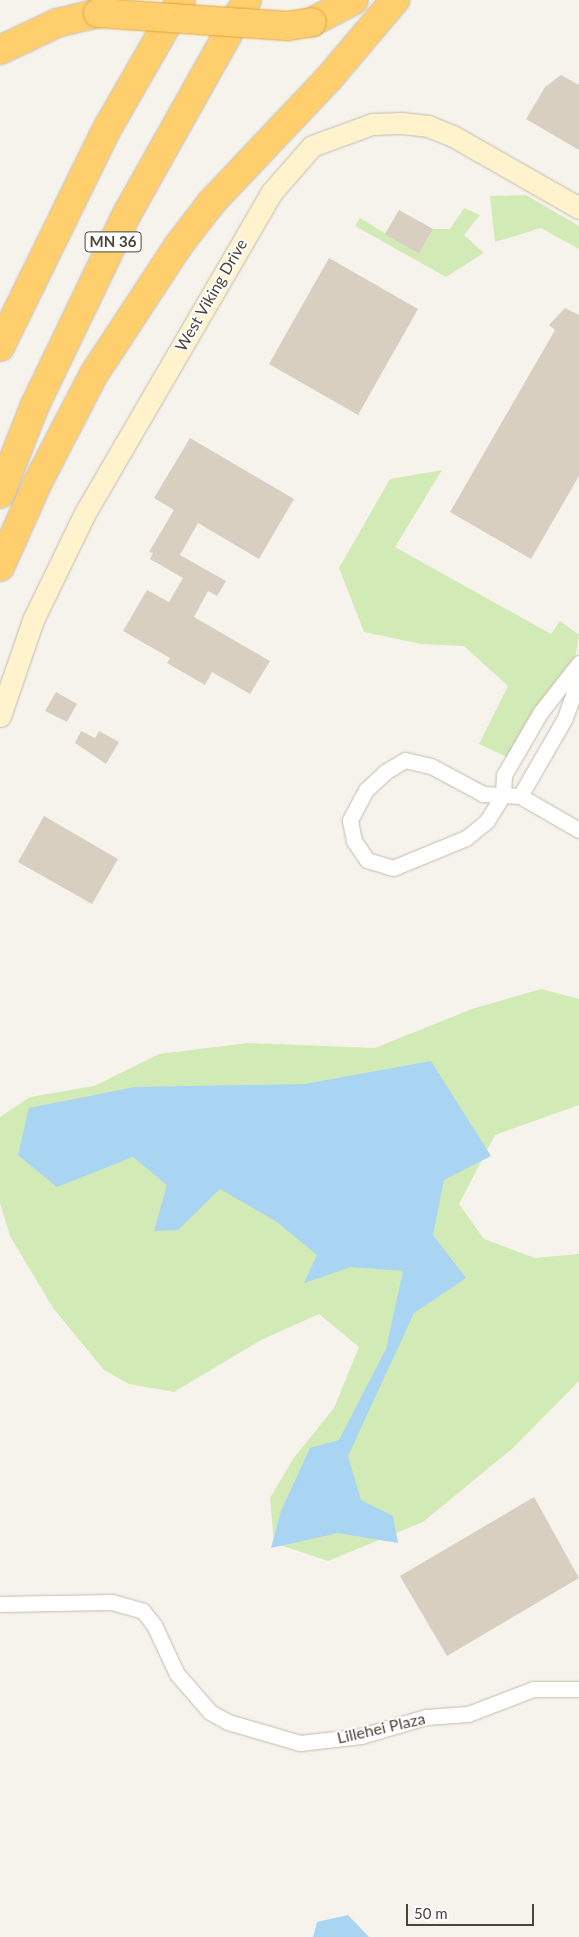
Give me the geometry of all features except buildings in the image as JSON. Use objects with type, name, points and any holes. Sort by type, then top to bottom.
[{"type":"highway","points":[[0,347],[104,136],[181,0]]},
{"type":"highway","name":"MN 36","points":[[0,494],[35,405],[128,212],[247,0]]},
{"type":"highway","points":[[0,50],[57,23],[98,13],[288,26],[312,22],[354,0]]},
{"type":"highway","points":[[0,567],[62,434],[94,374],[148,288],[211,204],[330,77],[395,0]]},
{"type":"highway","points":[[330,77],[415,0]]},
{"type":"street","name":"West Viking Drive","points":[[0,716],[33,620],[85,513],[271,193],[312,146],[372,124],[401,123],[428,126],[453,136],[579,208]]},
{"type":"street","points":[[579,663],[540,712],[504,775],[503,795],[487,821],[466,838],[393,868],[367,860],[354,841],[350,820],[366,790],[385,772],[405,760],[432,766],[483,794],[503,795],[520,796],[579,830]]},
{"type":"street","points":[[520,796],[565,718],[579,678]]},
{"type":"street","name":"Lillehei Plaza","points":[[0,1604],[112,1602],[143,1611],[154,1625],[177,1674],[210,1712],[228,1722],[300,1743],[361,1736],[426,1716],[468,1714],[534,1689],[579,1689]]},
{"type":"green space","points":[[526,195],[579,226],[579,249],[541,228],[495,242],[490,196]]},
{"type":"green space","points":[[464,208],[480,215],[464,235],[484,253],[446,277],[355,226],[360,218],[419,254],[433,229],[450,229]]},
{"type":"green space","points":[[442,470],[395,547],[551,634],[560,621],[579,635],[575,659],[509,758],[479,744],[508,686],[464,646],[421,644],[364,632],[339,568],[390,479]]},
{"type":"green space","points":[[541,989],[579,999],[579,1105],[495,1135],[459,1204],[484,1239],[535,1258],[579,1254],[579,1381],[513,1448],[423,1522],[328,1561],[274,1543],[270,1498],[293,1459],[334,1408],[359,1347],[319,1314],[261,1340],[174,1392],[129,1384],[104,1370],[53,1308],[10,1236],[0,1203],[0,1117],[30,1097],[94,1086],[159,1054],[248,1043],[375,1048],[472,1009]]},
{"type":"water","points":[[431,1061],[491,1156],[444,1180],[433,1235],[466,1278],[414,1313],[348,1456],[361,1500],[393,1516],[398,1543],[338,1533],[271,1548],[281,1511],[310,1448],[339,1440],[386,1349],[403,1271],[351,1267],[304,1283],[317,1255],[277,1222],[220,1189],[178,1230],[154,1231],[167,1185],[133,1157],[57,1187],[18,1155],[29,1108],[135,1087],[305,1084]]},
{"type":"water","points":[[348,1915],[369,1937],[313,1937],[317,1922]]}]
